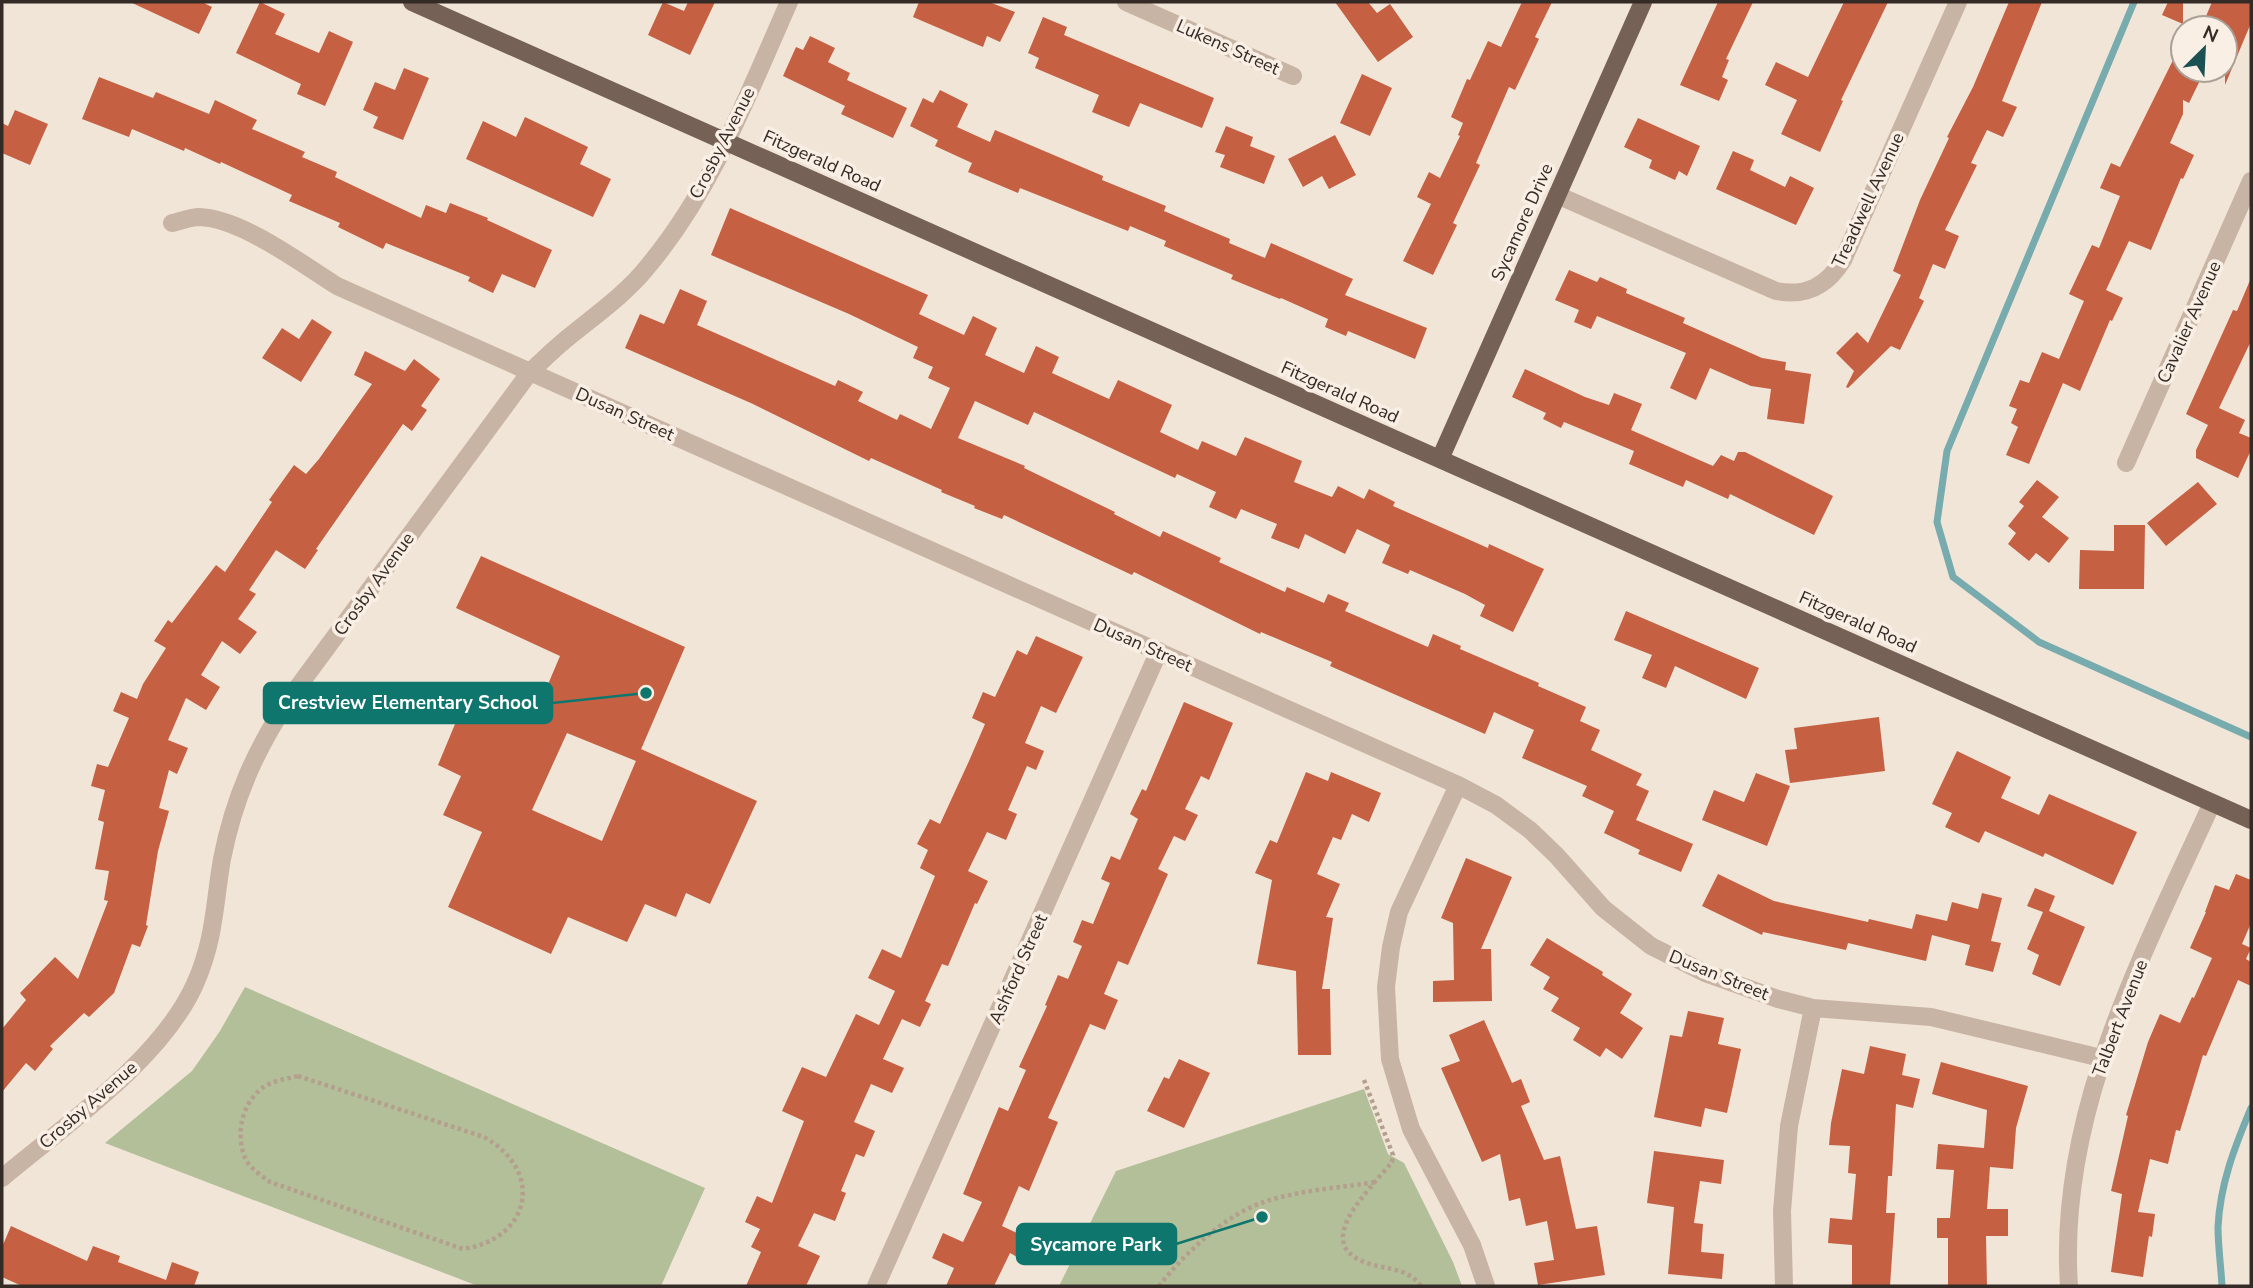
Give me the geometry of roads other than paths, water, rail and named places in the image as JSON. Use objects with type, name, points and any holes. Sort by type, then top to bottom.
[{"type":"main road","name":"Fitzgerald Road","points":[[412,2],[2251,820]]},
{"type":"main road","name":"Sycamore Drive","points":[[1440,459],[1643,2]]},
{"type":"street","name":"Crosby Avenue","points":[[2,1178],[134,1068],[175,1019],[206,956],[215,921],[231,819],[247,774],[266,734],[530,372],[567,338],[617,299],[648,267],[676,230],[727,142],[789,2]]},
{"type":"street","name":"Lukens Street","points":[[1126,2],[1293,76]]},
{"type":"street","name":"Treadwell Avenue","points":[[1557,195],[1776,291],[1807,291],[1821,285],[1834,274],[1843,260],[1958,2]]},
{"type":"street","name":"Cavalier Avenue","points":[[2126,463],[2250,187]]},
{"type":"street","name":"Dusan Street","points":[[172,223],[198,217],[223,220],[337,286],[1458,785],[1496,805],[1530,830],[1603,908],[1651,946],[1705,973],[1778,999],[1814,1008],[1931,1017],[2101,1058]]},
{"type":"street","name":"Ashford Street","points":[[876,1286],[1159,651]]},
{"type":"street","points":[[1458,785],[1399,912],[1386,987],[1391,1059],[1411,1129],[1472,1245],[1486,1286]]},
{"type":"street","name":"Talbert Avenue","points":[[2069,1286],[2068,1219],[2079,1148],[2101,1058],[2211,803]]},
{"type":"street","points":[[1784,1286],[1782,1211],[1789,1126],[1814,1008]]},
{"type":"waterway","points":[[2134,2],[1947,451],[1937,522],[1953,577],[2039,642],[2251,737]]},
{"type":"waterway","points":[[2222,1286],[2219,1211],[2234,1151],[2251,1108]]},
{"type":"place","name":"Crestview Elementary School","points":[[646,693]]},
{"type":"place","name":"Sycamore Park","points":[[1262,1217]]}]
